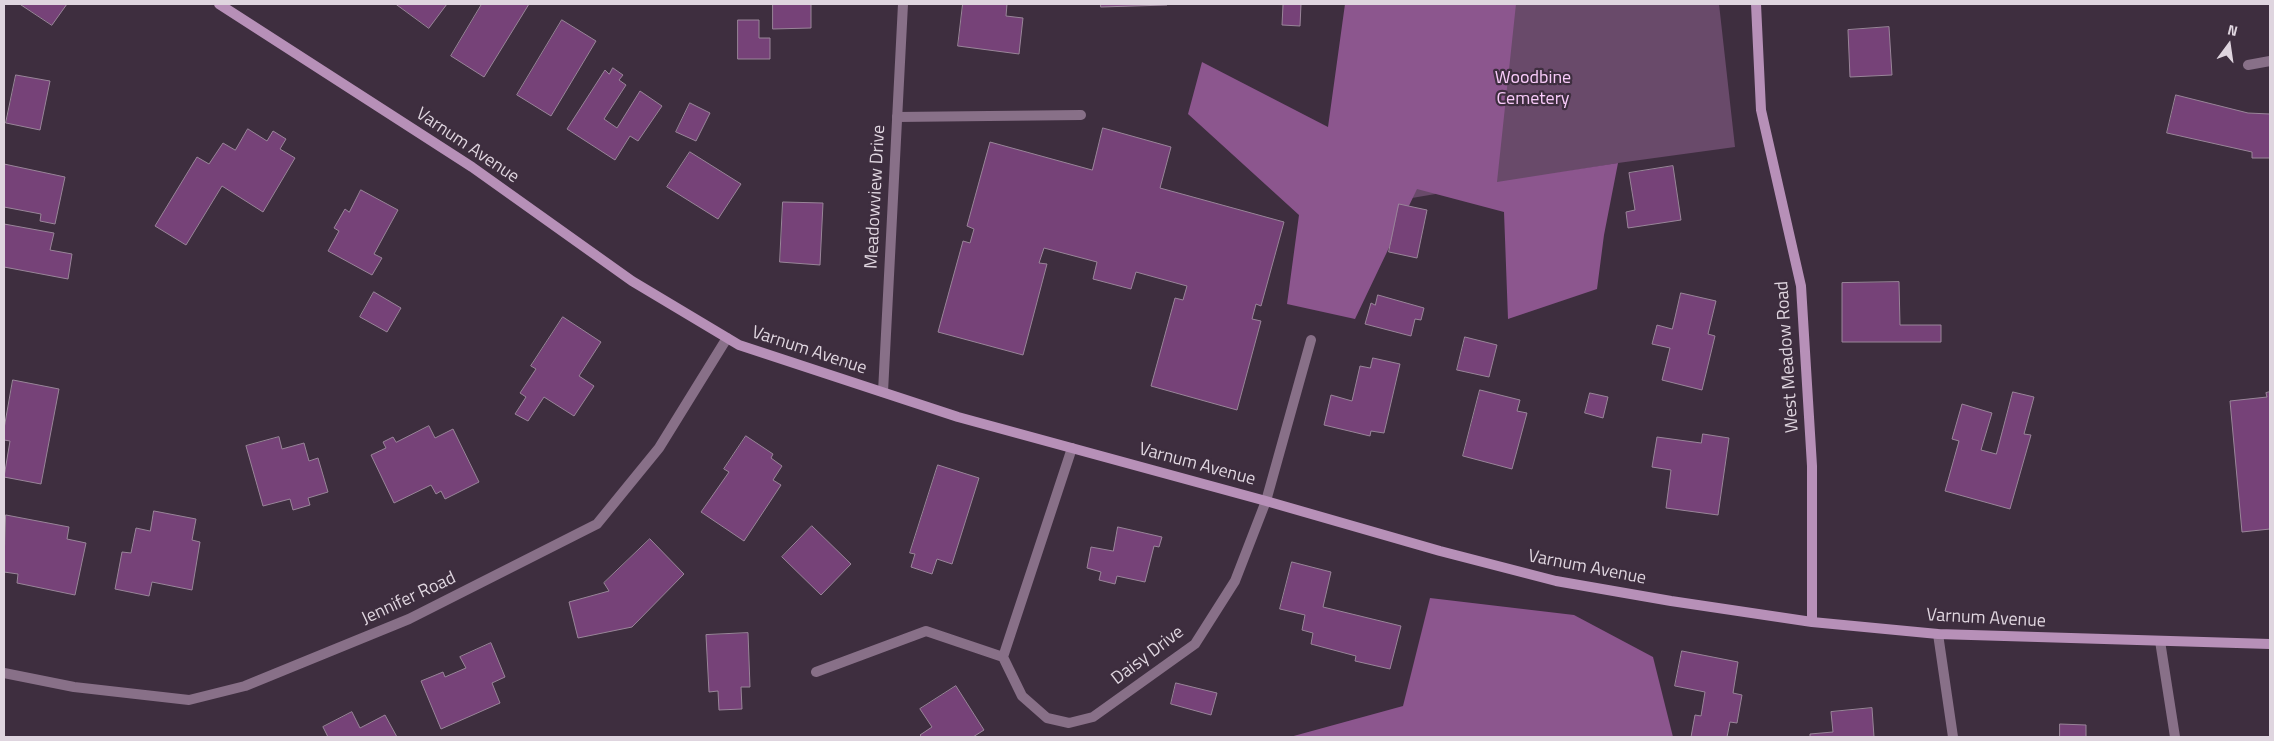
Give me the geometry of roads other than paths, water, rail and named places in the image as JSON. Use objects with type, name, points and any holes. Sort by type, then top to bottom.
[{"type":"main road","name":"Varnum Avenue","points":[[219,4],[472,167],[632,281],[739,345],[958,417],[1266,501],[1440,551],[1556,580],[1671,601],[1812,622],[1938,634],[2270,644]]},
{"type":"main road","name":"West Meadow Road","points":[[1756,4],[1761,110],[1801,286],[1812,466],[1812,622]]},
{"type":"street","name":"Meadowview Drive","points":[[883,392],[903,4]]},
{"type":"street","points":[[2248,65],[2270,61]]},
{"type":"street","points":[[897,117],[1081,115]]},
{"type":"street","name":"Jennifer Road","points":[[4,673],[74,687],[189,700],[245,686],[409,619],[598,524],[659,448],[727,338]]},
{"type":"street","name":"Daisy Drive","points":[[1003,657],[1022,696],[1047,718],[1069,723],[1093,716],[1195,644],[1235,581],[1266,501],[1311,340]]},
{"type":"street","points":[[816,672],[926,632],[1003,657],[1072,448]]},
{"type":"street","points":[[1938,634],[1953,737]]},
{"type":"street","points":[[2160,641],[2175,737]]},
{"type":"park label","name":"Woodbine Cemetery","points":[[1533,89]]}]
